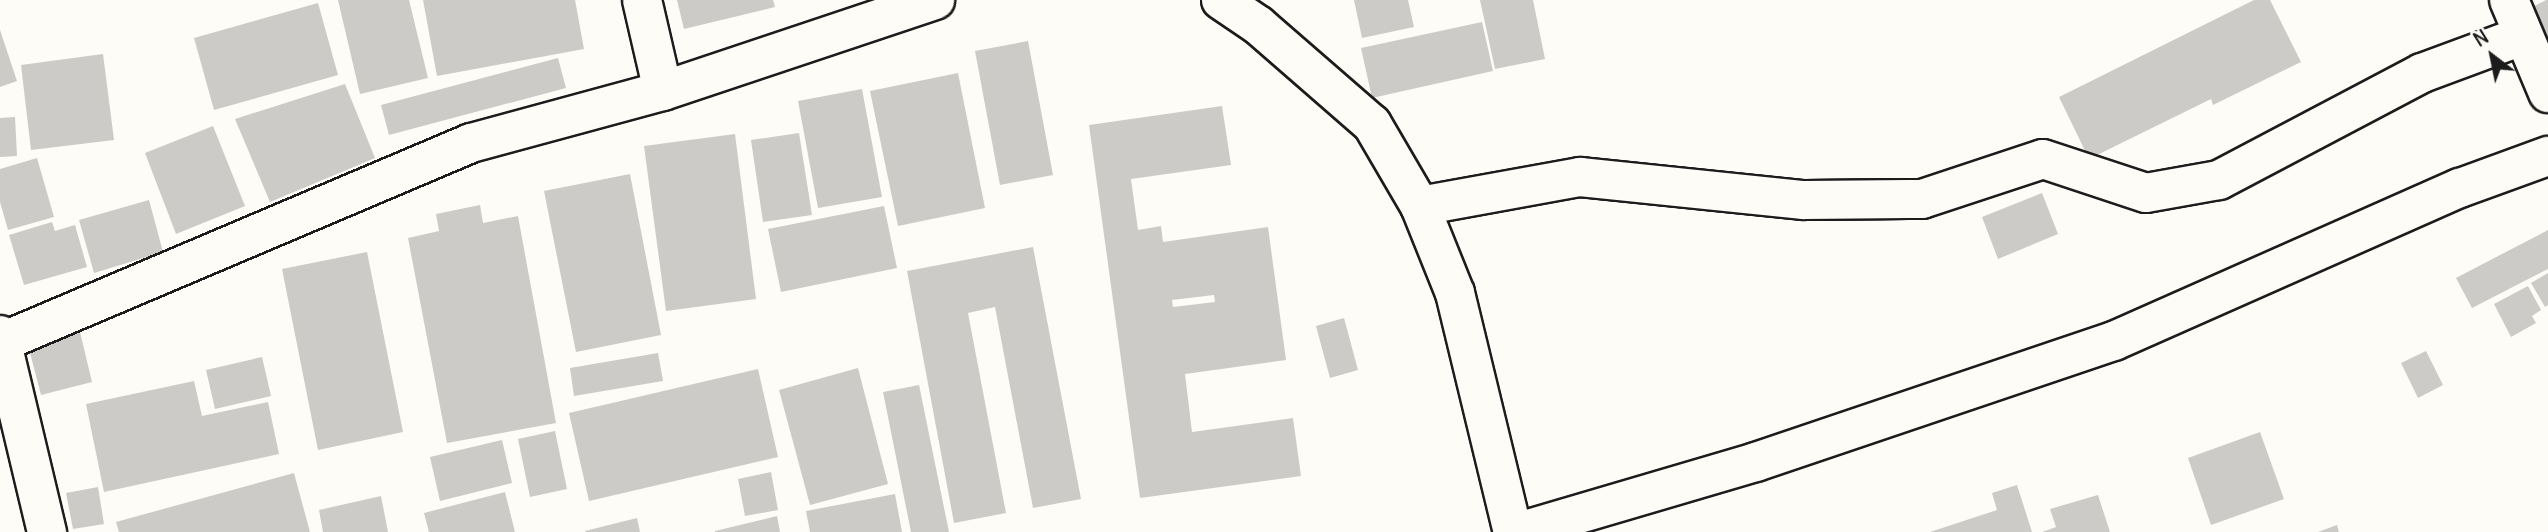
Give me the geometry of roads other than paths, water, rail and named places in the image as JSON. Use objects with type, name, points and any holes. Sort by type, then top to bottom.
[{"type":"street","points":[[642,0],[663,91]]},
{"type":"street","points":[[47,532],[1,338],[471,143],[663,91],[934,0]]},
{"type":"street","points":[[1221,0],[1258,25],[1372,124],[1420,206],[1455,293],[1515,532],[1782,454],[2115,341],[2460,188],[2548,156]]},
{"type":"street","points":[[2509,0],[2548,93]]},
{"type":"street","points":[[1420,206],[1580,177],[1804,200],[1922,199],[2043,159],[2146,193],[2219,180],[2422,73],[2522,36]]}]
